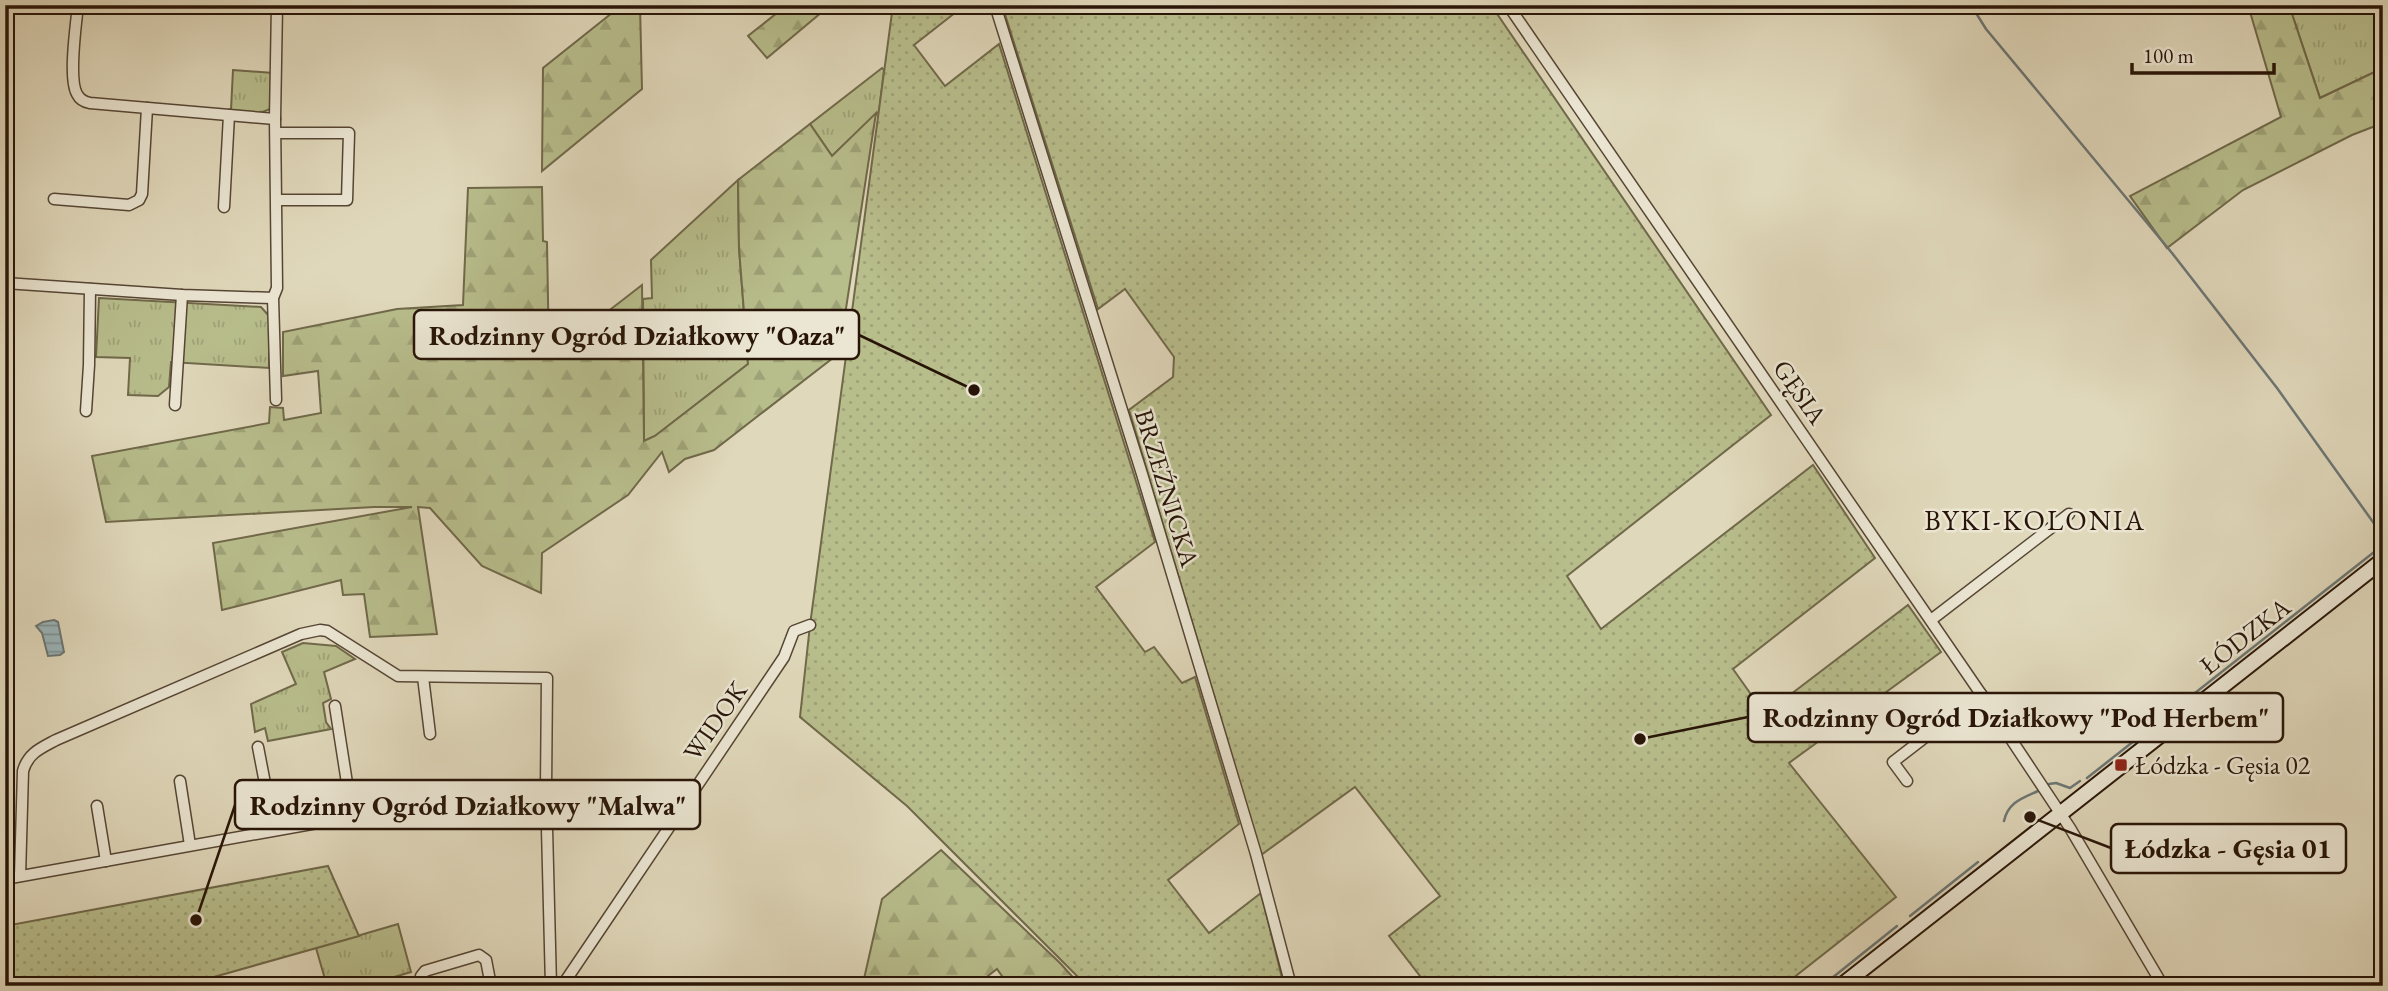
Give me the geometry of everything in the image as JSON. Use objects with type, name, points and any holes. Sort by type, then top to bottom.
[{"type":"main road","name":"ŁÓDZKA","points":[[1841,986],[2058,809],[2383,559]]},
{"type":"street","points":[[78,5],[73,79],[77,94],[82,100],[90,103],[275,119]]},
{"type":"street","points":[[276,400],[273,298],[277,288],[277,5]]},
{"type":"street","name":"BRZEŹNICKA","points":[[995,5],[1145,485],[1256,854],[1291,986]]},
{"type":"street","name":"GĘSIA","points":[[1508,5],[2058,809],[2163,986]]},
{"type":"street","points":[[54,199],[129,205],[139,200],[142,194],[147,108]]},
{"type":"street","points":[[224,207],[229,115]]},
{"type":"street","points":[[276,133],[349,133],[347,200],[277,200]]},
{"type":"street","points":[[5,283],[273,298]]},
{"type":"street","points":[[86,411],[90,289]]},
{"type":"street","points":[[175,405],[182,295]]},
{"type":"street","points":[[1931,620],[2068,514]]},
{"type":"street","name":"WIDOK","points":[[562,986],[784,657],[794,631],[810,625]]},
{"type":"street","points":[[20,876],[23,771],[26,761],[34,752],[56,740],[311,631],[333,634],[398,676],[547,678],[546,789],[551,986]]},
{"type":"street","points":[[424,677],[430,734]]},
{"type":"street","points":[[1907,781],[1893,762],[1980,694]]},
{"type":"street","points":[[335,706],[352,816]]},
{"type":"street","points":[[258,747],[274,830]]},
{"type":"street","points":[[180,780],[190,845]]},
{"type":"street","points":[[97,806],[106,861]]},
{"type":"street","points":[[5,879],[390,810]]},
{"type":"street","points":[[422,981],[425,971],[482,955],[486,960],[491,986]]},
{"type":"green space","points":[[622,5],[640,5],[642,89],[542,171],[543,68]]},
{"type":"green space","points":[[787,5],[818,5],[822,12],[767,58],[748,36]]},
{"type":"green space","points":[[893,5],[965,5],[914,45],[945,86],[999,44],[1155,542],[1096,587],[1145,652],[1154,647],[1182,683],[1195,677],[1239,824],[1168,880],[1209,933],[1261,893],[1284,986],[1087,986],[907,806],[800,717]]},
{"type":"green space","points":[[1002,5],[1491,5],[1771,415],[1567,576],[1601,629],[1813,465],[1875,558],[1733,669],[1765,714],[1908,605],[1941,652],[1789,763],[1896,897],[1783,986],[1417,986],[1423,980],[1389,936],[1440,896],[1355,787],[1261,855],[1129,410],[1173,377],[1174,357],[1125,289],[1098,309]]},
{"type":"green space","points":[[2248,5],[2289,5],[2320,98],[2383,68],[2383,123],[2352,135],[2243,190],[2167,248],[2130,196],[2281,117]]},
{"type":"green space","points":[[2289,5],[2383,5],[2383,68],[2320,98]]},
{"type":"green space","points":[[882,68],[884,70],[879,112],[832,156],[810,124]]},
{"type":"green space","points":[[233,70],[273,73],[270,109],[260,113],[231,110]]},
{"type":"green space","points":[[876,113],[843,328],[842,351],[714,450],[685,459],[669,472],[662,452],[628,495],[542,553],[541,593],[482,566],[430,508],[418,507],[437,634],[370,637],[364,594],[343,595],[341,580],[222,610],[213,543],[412,507],[106,522],[92,456],[269,423],[270,407],[283,408],[284,420],[321,413],[318,371],[283,376],[283,332],[397,309],[463,305],[468,188],[542,187],[543,241],[547,242],[549,357],[642,285],[644,441],[655,436],[748,364],[739,248],[738,180],[810,124],[832,156]]},
{"type":"green space","points":[[738,180],[739,248],[748,364],[655,436],[644,441],[643,299],[652,298],[651,260]]},
{"type":"green space","points":[[99,298],[261,307],[269,316],[269,368],[171,362],[169,387],[158,396],[128,395],[130,358],[96,357]]},
{"type":"green space","points":[[303,643],[336,646],[355,659],[324,672],[331,699],[323,703],[326,722],[331,729],[268,741],[265,728],[255,732],[251,704],[296,684],[282,652]]},
{"type":"green space","points":[[941,850],[1081,986],[1009,986],[997,969],[975,986],[881,986],[864,979],[882,899]]},
{"type":"green space","points":[[328,866],[359,936],[182,986],[5,986],[5,926]]},
{"type":"green space","points":[[398,924],[411,972],[364,986],[327,986],[316,948]]},
{"type":"water","points":[[54,620],[58,622],[64,652],[48,656],[42,633],[36,626]]},
{"type":"waterway","points":[[1971,5],[1986,29],[2172,253],[2277,388],[2383,536]]},
{"type":"waterway","points":[[2087,778],[2383,545]]},
{"type":"waterway","points":[[2049,784],[2056,783],[2070,788],[2080,781]]},
{"type":"waterway","points":[[2004,821],[2013,805],[2038,791]]},
{"type":"waterway","points":[[1910,916],[1978,862]]},
{"type":"waterway","points":[[1822,986],[1897,926]]},
{"type":"place","name":"Rodzinny Ogród Działkowy \"Oaza\"","points":[[974,390]]},
{"type":"place","name":"Rodzinny Ogród Działkowy \"Pod Herbem\"","points":[[1640,739]]},
{"type":"place","name":"Łódzka - Gęsia 02","points":[[2121,765]]},
{"type":"place","name":"Łódzka - Gęsia 01","points":[[2030,817]]},
{"type":"place","name":"Rodzinny Ogród Działkowy \"Malwa\"","points":[[196,920]]},
{"type":"district","name":"BYKI-KOLONIA","points":[[2035,520]]}]
